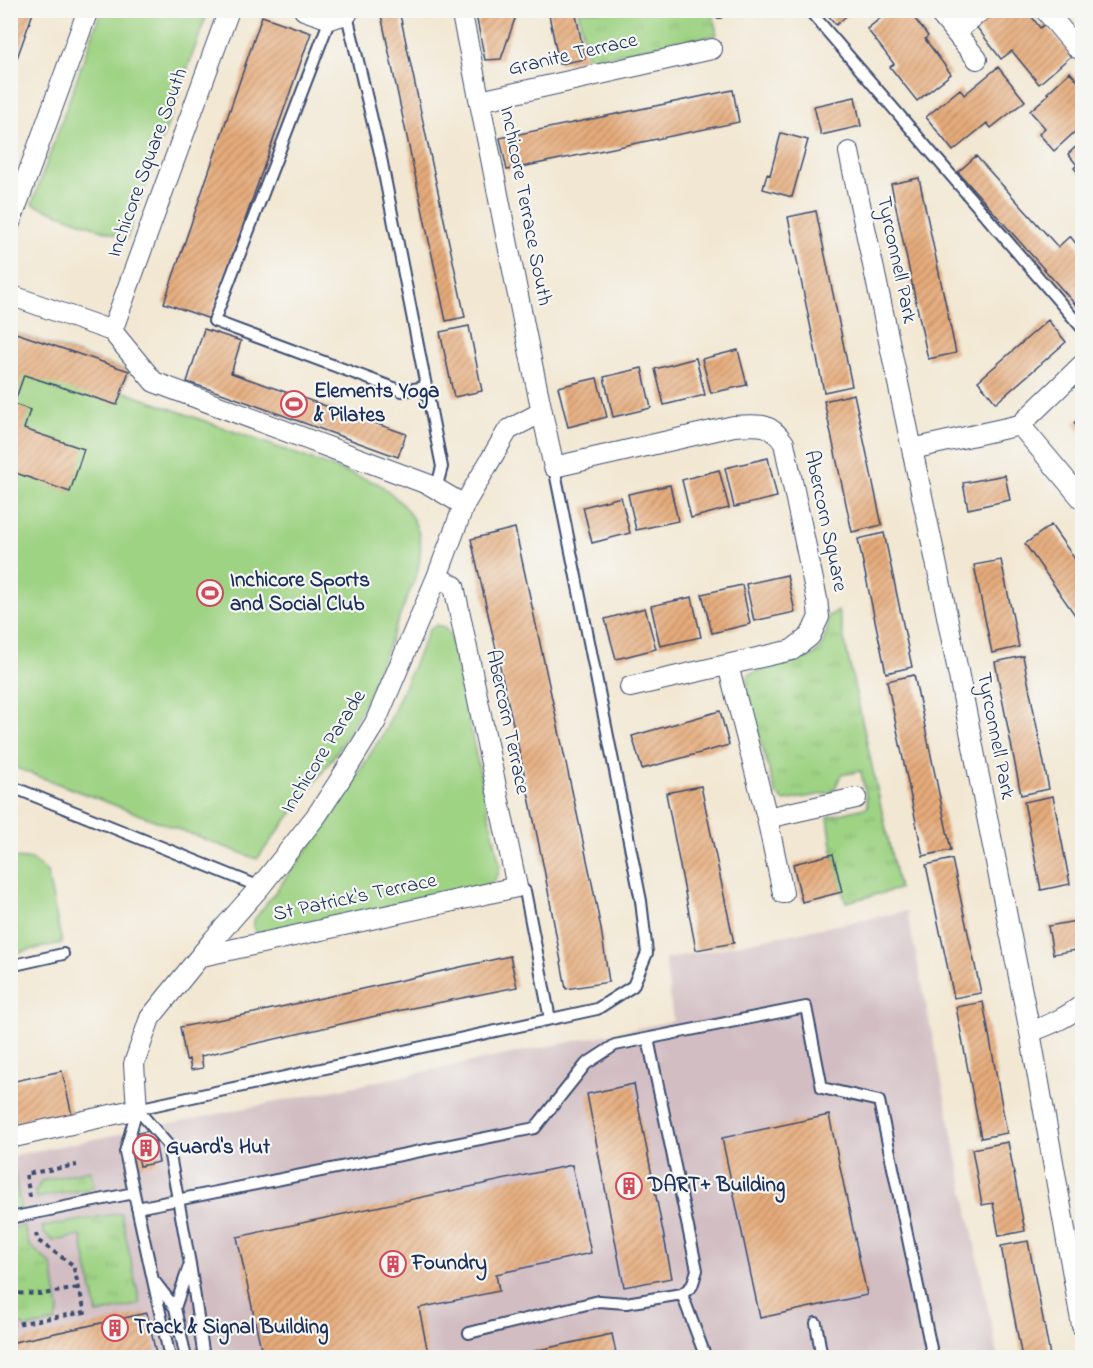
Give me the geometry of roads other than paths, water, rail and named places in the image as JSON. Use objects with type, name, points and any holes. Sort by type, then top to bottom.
[{"type":"street","points":[[10,223],[87,10]]},
{"type":"street","name":"Inchicore Square South","points":[[112,331],[229,10]]},
{"type":"street","points":[[304,10],[341,15]]},
{"type":"street","name":"Inchicore Terrace South","points":[[461,10],[542,412]]},
{"type":"street","points":[[937,10],[977,59]]},
{"type":"street","points":[[955,32],[982,10]]},
{"type":"street","points":[[1045,10],[1077,48],[1083,44]]},
{"type":"street","name":"Granite Terrace","points":[[480,101],[712,49]]},
{"type":"street","name":"Tyrconnell Park","points":[[849,152],[938,571],[1030,1032],[1083,1326]]},
{"type":"street","points":[[10,295],[112,331],[154,381],[436,489],[464,505]]},
{"type":"street","points":[[912,449],[1020,425],[1083,364]]},
{"type":"street","points":[[542,412],[554,467]]},
{"type":"street","name":"Inchicore Parade","points":[[137,1109],[134,1064],[150,1018],[260,887],[317,815],[338,783],[375,723],[437,577],[464,505],[508,430],[542,412]]},
{"type":"street","name":"Abercorn Square","points":[[554,467],[734,426],[762,425],[776,432],[784,443],[817,598],[819,617],[810,636],[792,650],[630,687]]},
{"type":"street","points":[[1020,425],[1083,499]]},
{"type":"street","name":"Abercorn Terrace","points":[[437,577],[454,586],[518,887]]},
{"type":"street","points":[[728,665],[783,893]]},
{"type":"street","points":[[766,818],[856,798]]},
{"type":"street","name":"St Patrick's Terrace","points":[[202,956],[518,887]]},
{"type":"street","points":[[1030,1032],[1052,1024],[1083,1005]]},
{"type":"street","points":[[10,1138],[137,1109]]},
{"type":"lane","points":[[809,10],[1083,328]]},
{"type":"lane","points":[[341,15],[214,321],[402,391],[426,387]]},
{"type":"lane","points":[[341,15],[380,153],[442,467],[436,489]]},
{"type":"lane","points":[[137,1109],[597,1009],[633,986],[647,953],[641,901],[554,467]]},
{"type":"lane","points":[[10,786],[260,887]]},
{"type":"lane","points":[[518,887],[525,891],[550,1019]]},
{"type":"lane","points":[[10,966],[63,954]]},
{"type":"lane","points":[[137,1208],[535,1128],[586,1064],[615,1045],[806,1007],[822,1088],[879,1101],[933,1358]]},
{"type":"lane","points":[[469,1333],[600,1300],[626,1303],[682,1294],[692,1286],[697,1270],[648,1039]]},
{"type":"lane","points":[[137,1109],[125,1152],[170,1358]]},
{"type":"lane","points":[[137,1109],[168,1145],[190,1264],[204,1358]]},
{"type":"lane","points":[[10,1218],[134,1192]]},
{"type":"lane","points":[[175,1308],[190,1264]]},
{"type":"lane","points":[[153,1279],[175,1308],[186,1358]]},
{"type":"lane","points":[[682,1294],[706,1358]]},
{"type":"lane","points":[[816,1323],[822,1358]]},
{"type":"place","name":"Elements Yoga & Pilates","points":[[294,404]]},
{"type":"place","name":"Inchicore Sports and Social Club","points":[[210,593]]},
{"type":"place","name":"Guard's Hut","points":[[146,1148]]},
{"type":"place","name":"DART+ Building","points":[[629,1186]]},
{"type":"place","name":"Foundry","points":[[393,1264]]},
{"type":"place","name":"Track & Signal Building","points":[[115,1328]]}]
